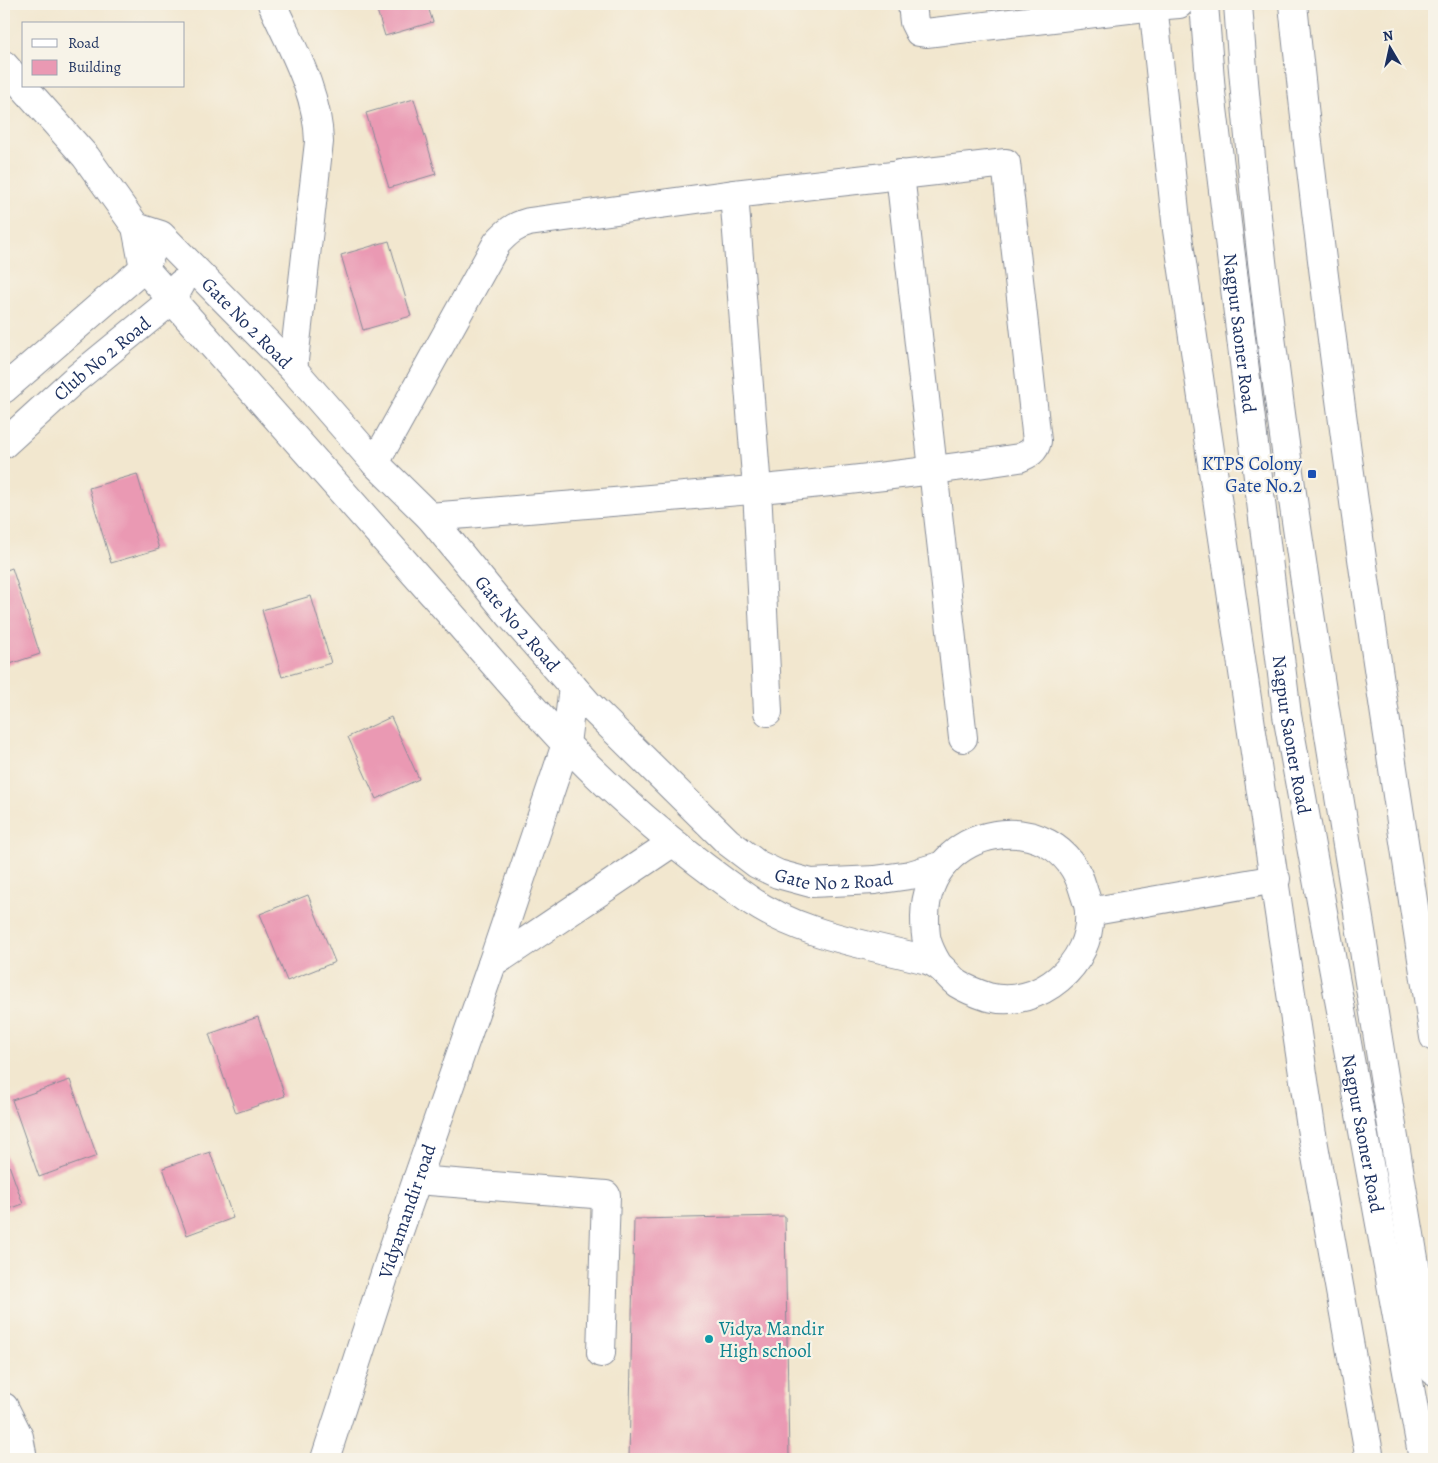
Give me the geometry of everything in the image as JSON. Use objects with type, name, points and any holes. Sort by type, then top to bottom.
[{"type":"main road","points":[[272,4],[315,101],[319,119],[319,142],[293,369]]},
{"type":"main road","points":[[912,4],[916,27],[919,32],[926,33],[1162,4],[1177,230],[1276,879],[1312,1134],[1370,1459]]},
{"type":"main road","name":"Nagpur Saoner Road","points":[[1204,4],[1211,92],[1287,715],[1423,1459]]},
{"type":"main road","name":"Nagpur Saoner Road","points":[[1238,4],[1245,100],[1264,291],[1303,580],[1434,1371]]},
{"type":"main road","points":[[1293,4],[1315,213],[1396,794],[1434,1037]]},
{"type":"main road","name":"Gate No 2 Road","points":[[4,64],[22,84]]},
{"type":"main road","name":"Gate No 2 Road","points":[[25,88],[86,156],[148,231],[191,265],[293,369],[375,463],[430,517],[509,614],[573,687],[728,842],[757,864],[778,874],[811,883],[875,880],[910,875],[940,866]]},
{"type":"main road","points":[[375,463],[497,243],[506,232],[516,226],[529,222],[734,194],[1006,163],[1037,441],[1036,448],[1029,454],[1019,458],[933,471],[757,490],[430,517]]},
{"type":"main road","points":[[900,174],[963,738]]},
{"type":"main road","points":[[734,194],[757,490],[768,712]]},
{"type":"main road","points":[[4,389],[144,268],[148,231]]},
{"type":"main road","name":"Club No 2 Road","points":[[4,444],[73,382],[172,300],[191,265]]},
{"type":"main road","name":"Gate No 2 Road","points":[[144,268],[566,744],[672,843],[751,901],[796,926],[936,963]]},
{"type":"main road","name":"Vidyamandir road","points":[[325,1459],[417,1180],[566,744],[573,687]]},
{"type":"main road","points":[[492,964],[672,843],[695,810]]},
{"type":"main road","points":[[1012,834],[1036,839],[1062,852],[1079,876],[1089,912],[1086,941],[1075,963],[1058,981],[1025,997],[991,998],[960,986],[936,963],[925,937],[926,896],[940,866],[962,846],[989,836],[1012,834]]},
{"type":"main road","points":[[1089,912],[1276,879]]},
{"type":"main road","points":[[417,1180],[606,1195],[601,1353]]},
{"type":"main road","points":[[4,1407],[19,1437],[23,1459]]},
{"type":"building","points":[[375,4],[427,4],[433,22],[385,36]]},
{"type":"building","points":[[414,99],[436,174],[389,188],[366,113]]},
{"type":"building","points":[[389,241],[411,316],[363,330],[341,255]]},
{"type":"building","points":[[137,474],[159,549],[111,563],[89,488]]},
{"type":"building","points":[[12,568],[40,654],[4,666],[4,571]]},
{"type":"building","points":[[311,596],[331,663],[282,677],[262,610]]},
{"type":"building","points":[[391,717],[419,779],[376,799],[348,737]]},
{"type":"building","points":[[308,895],[335,962],[287,981],[260,914]]},
{"type":"building","points":[[258,1017],[285,1096],[236,1113],[209,1034]]},
{"type":"building","points":[[70,1080],[97,1156],[39,1177],[12,1100]]},
{"type":"building","points":[[4,1151],[23,1204],[4,1211]]},
{"type":"building","points":[[210,1152],[233,1218],[187,1235],[163,1168]]},
{"type":"building","name":"Vidya Mandir High school","points":[[785,1216],[789,1459],[629,1459],[634,1219]]},
{"type":"place","name":"KTPS Colony Gate No.2","points":[[1312,474]]},
{"type":"place","name":"Vidya Mandir High school","points":[[709,1339]]}]
